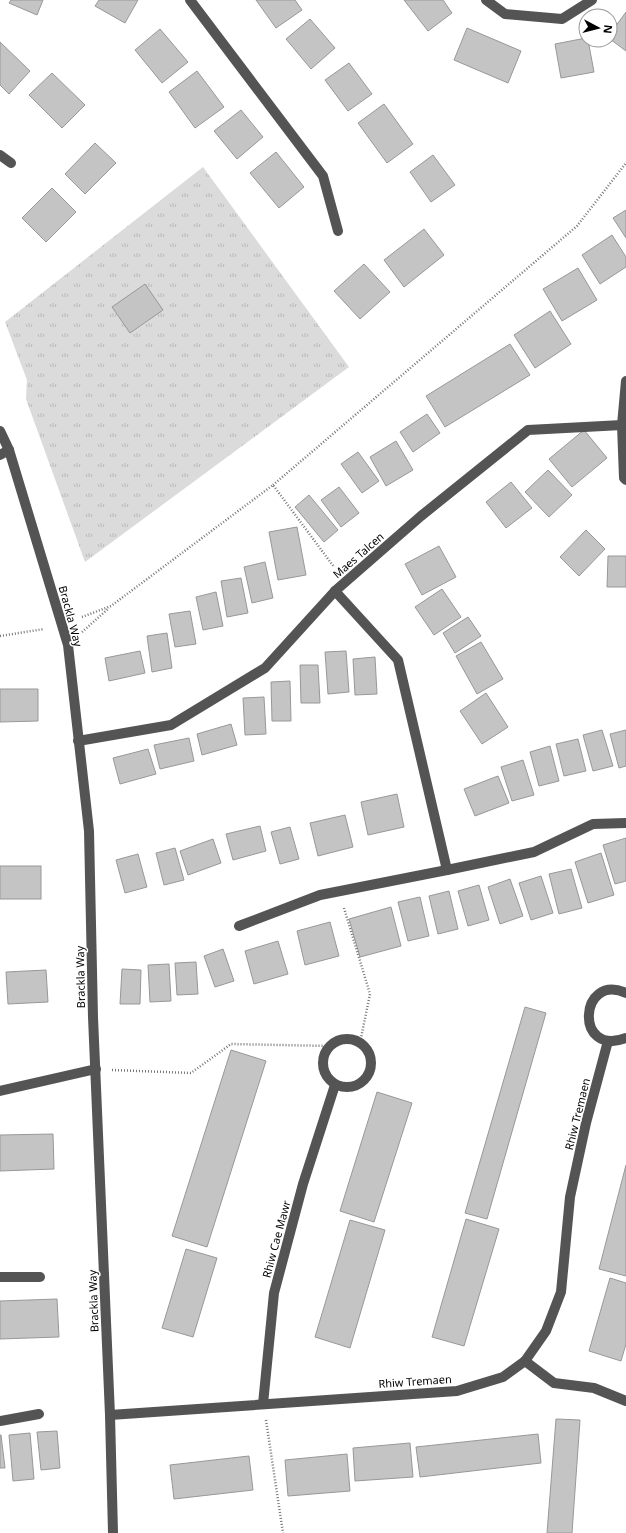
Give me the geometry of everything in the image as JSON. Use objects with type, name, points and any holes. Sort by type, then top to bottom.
[{"type":"street","points":[[190,0],[323,176],[338,231]]},
{"type":"street","points":[[486,0],[505,14],[562,19],[592,0]]},
{"type":"street","points":[[0,155],[11,163]]},
{"type":"street","points":[[626,381],[622,425],[624,478],[626,480]]},
{"type":"street","name":"Maes Talcen","points":[[78,741],[171,725],[265,668],[335,591],[421,516],[528,430],[622,425]]},
{"type":"street","name":"Brackla Way","points":[[0,431],[4,453],[68,645],[89,831],[92,1016],[96,1069],[110,1415],[113,1533]]},
{"type":"street","points":[[335,591],[398,660],[447,870]]},
{"type":"street","points":[[239,926],[320,895],[534,852],[593,824],[626,823]]},
{"type":"street","points":[[626,993],[616,990],[599,994],[589,1009],[588,1018],[593,1031],[600,1037],[608,1041],[617,1041],[626,1038]]},
{"type":"street","points":[[344,1039],[352,1039],[365,1046],[369,1053],[371,1062],[370,1070],[366,1078],[355,1086],[347,1088],[335,1085],[325,1075],[322,1067],[324,1053],[329,1046],[336,1041],[344,1039]]},
{"type":"street","name":"Rhiw Tremaen","points":[[110,1415],[457,1391],[503,1377],[525,1361],[546,1331],[561,1292],[570,1197],[586,1123],[608,1041]]},
{"type":"street","points":[[0,1091],[96,1069]]},
{"type":"street","name":"Rhiw Cae Mawr","points":[[263,1404],[274,1292],[303,1184],[335,1085]]},
{"type":"street","points":[[0,1277],[40,1277]]},
{"type":"street","points":[[525,1361],[554,1383],[594,1388],[626,1401]]},
{"type":"street","points":[[0,1421],[39,1414]]},
{"type":"path","points":[[68,645],[111,606],[274,485],[577,226],[626,163]]},
{"type":"path","points":[[274,485],[345,582]]},
{"type":"path","points":[[82,617],[111,606]]},
{"type":"path","points":[[0,636],[44,630]]},
{"type":"path","points":[[339,891],[370,994],[360,1043]]},
{"type":"path","points":[[96,1069],[191,1073],[232,1044],[329,1046]]},
{"type":"path","points":[[263,1404],[283,1533]]},
{"type":"green space","points":[[203,167],[349,367],[85,562],[26,399],[27,380],[5,322]]},
{"type":"building","points":[[11,0],[43,0],[37,15],[9,3]]},
{"type":"building","points":[[99,0],[138,0],[125,23],[95,6]]},
{"type":"building","points":[[256,0],[295,0],[302,10],[276,28]]},
{"type":"building","points":[[404,0],[443,0],[452,13],[428,31]]},
{"type":"building","points":[[626,12],[626,51],[618,45],[618,23]]},
{"type":"building","points":[[310,19],[335,48],[311,69],[286,39]]},
{"type":"building","points":[[467,28],[521,51],[508,83],[454,60]]},
{"type":"building","points":[[160,29],[188,62],[162,83],[135,50]]},
{"type":"building","points":[[578,40],[578,48],[590,48],[594,72],[561,78],[555,44]]},
{"type":"building","points":[[0,42],[30,71],[9,94],[0,85]]},
{"type":"building","points":[[349,63],[372,94],[348,111],[325,80]]},
{"type":"building","points":[[197,71],[224,107],[195,128],[169,92]]},
{"type":"building","points":[[52,73],[85,105],[62,128],[29,95]]},
{"type":"building","points":[[384,104],[413,144],[387,163],[358,123]]},
{"type":"building","points":[[241,110],[263,137],[237,159],[214,131]]},
{"type":"building","points":[[95,143],[116,163],[85,194],[65,174]]},
{"type":"building","points":[[276,152],[304,187],[279,208],[250,173]]},
{"type":"building","points":[[433,155],[455,185],[431,202],[410,172]]},
{"type":"building","points":[[52,188],[76,212],[46,242],[22,218]]},
{"type":"building","points":[[626,210],[626,238],[613,218]]},
{"type":"building","points":[[424,229],[444,255],[404,287],[384,260]]},
{"type":"building","points":[[612,235],[626,257],[626,267],[600,284],[582,255]]},
{"type":"building","points":[[364,264],[390,292],[360,319],[334,291]]},
{"type":"building","points":[[578,268],[597,300],[562,321],[543,289]]},
{"type":"building","points":[[145,284],[163,310],[130,333],[112,307]]},
{"type":"building","points":[[550,311],[571,344],[535,368],[514,335]]},
{"type":"building","points":[[510,344],[530,375],[445,427],[426,396]]},
{"type":"building","points":[[427,414],[440,433],[413,452],[400,432]]},
{"type":"building","points":[[584,430],[607,458],[572,487],[549,459]]},
{"type":"building","points":[[396,441],[413,470],[386,486],[370,457]]},
{"type":"building","points":[[358,452],[379,481],[362,493],[341,464]]},
{"type":"building","points":[[548,470],[572,495],[549,517],[525,492]]},
{"type":"building","points":[[511,482],[532,508],[506,528],[486,502]]},
{"type":"building","points":[[339,487],[359,513],[341,527],[321,500]]},
{"type":"building","points":[[309,495],[338,530],[324,542],[295,507]]},
{"type":"building","points":[[297,527],[306,575],[278,580],[269,532]]},
{"type":"building","points":[[586,530],[605,549],[579,576],[560,557]]},
{"type":"building","points":[[439,546],[456,577],[422,595],[405,564]]},
{"type":"building","points":[[608,556],[626,556],[626,587],[607,587]]},
{"type":"building","points":[[265,562],[273,598],[252,603],[244,567]]},
{"type":"building","points":[[241,578],[248,613],[227,617],[221,581]]},
{"type":"building","points":[[442,589],[461,617],[434,635],[415,607]]},
{"type":"building","points":[[216,592],[223,626],[203,630],[196,597]]},
{"type":"building","points":[[190,611],[196,644],[175,647],[169,614]]},
{"type":"building","points":[[468,617],[481,636],[455,653],[443,633]]},
{"type":"building","points":[[167,633],[172,668],[152,672],[147,636]]},
{"type":"building","points":[[481,642],[503,679],[477,694],[456,656]]},
{"type":"building","points":[[140,651],[145,673],[109,681],[105,658]]},
{"type":"building","points":[[346,651],[349,692],[328,694],[325,652]]},
{"type":"building","points":[[375,657],[377,694],[355,695],[353,659]]},
{"type":"building","points":[[300,665],[318,665],[320,703],[301,703]]},
{"type":"building","points":[[290,681],[291,721],[272,721],[271,682]]},
{"type":"building","points":[[0,689],[38,689],[38,721],[0,722]]},
{"type":"building","points":[[486,693],[508,727],[482,744],[460,711]]},
{"type":"building","points":[[264,697],[266,734],[245,735],[243,698]]},
{"type":"building","points":[[231,724],[237,745],[202,755],[197,734]]},
{"type":"building","points":[[602,730],[613,766],[593,771],[583,735]]},
{"type":"building","points":[[626,730],[626,766],[619,768],[610,734]]},
{"type":"building","points":[[189,738],[194,761],[160,769],[154,745]]},
{"type":"building","points":[[578,739],[586,771],[564,776],[556,744]]},
{"type":"building","points":[[550,746],[559,781],[539,786],[530,752]]},
{"type":"building","points":[[148,749],[156,774],[120,784],[113,758]]},
{"type":"building","points":[[523,760],[534,795],[512,801],[501,767]]},
{"type":"building","points":[[498,776],[509,803],[475,816],[464,789]]},
{"type":"building","points":[[397,794],[404,827],[368,835],[361,802]]},
{"type":"building","points":[[345,815],[353,847],[318,856],[310,823]]},
{"type":"building","points":[[260,826],[266,851],[233,860],[226,834]]},
{"type":"building","points":[[290,827],[299,859],[280,864],[271,832]]},
{"type":"building","points":[[626,838],[626,881],[615,884],[603,845]]},
{"type":"building","points":[[213,839],[221,863],[188,875],[180,851]]},
{"type":"building","points":[[175,848],[184,880],[164,885],[156,853]]},
{"type":"building","points":[[601,853],[614,895],[588,903],[575,862]]},
{"type":"building","points":[[138,854],[147,887],[125,893],[116,860]]},
{"type":"building","points":[[0,866],[41,866],[41,899],[0,899]]},
{"type":"building","points":[[571,869],[582,908],[559,914],[549,874]]},
{"type":"building","points":[[541,876],[553,913],[531,920],[519,883]]},
{"type":"building","points":[[510,879],[523,916],[500,924],[488,887]]},
{"type":"building","points":[[479,885],[489,920],[468,926],[458,891]]},
{"type":"building","points":[[449,891],[458,929],[438,934],[429,896]]},
{"type":"building","points":[[420,897],[429,936],[408,941],[398,902]]},
{"type":"building","points":[[391,907],[401,946],[360,957],[349,919]]},
{"type":"building","points":[[330,922],[339,956],[305,965],[297,931]]},
{"type":"building","points":[[278,941],[288,974],[254,984],[245,951]]},
{"type":"building","points":[[223,949],[234,981],[215,987],[204,956]]},
{"type":"building","points":[[196,962],[198,994],[177,995],[175,963]]},
{"type":"building","points":[[169,964],[171,1001],[150,1002],[148,965]]},
{"type":"building","points":[[122,969],[141,970],[140,1004],[120,1004]]},
{"type":"building","points":[[46,970],[48,1002],[8,1004],[6,972]]},
{"type":"building","points":[[525,1007],[546,1013],[487,1219],[465,1213]]},
{"type":"building","points":[[231,1050],[266,1061],[207,1247],[172,1236]]},
{"type":"building","points":[[377,1092],[412,1103],[374,1222],[340,1211]]},
{"type":"building","points":[[53,1134],[54,1169],[0,1171],[0,1135]]},
{"type":"building","points":[[626,1165],[626,1276],[599,1269]]},
{"type":"building","points":[[466,1219],[499,1229],[464,1346],[432,1337]]},
{"type":"building","points":[[350,1220],[385,1230],[350,1348],[315,1337]]},
{"type":"building","points":[[186,1249],[217,1258],[193,1337],[162,1328]]},
{"type":"building","points":[[610,1278],[626,1283],[626,1344],[621,1361],[589,1351]]},
{"type":"building","points":[[57,1299],[59,1337],[0,1339],[0,1301]]},
{"type":"building","points":[[556,1419],[580,1420],[572,1533],[547,1533]]},
{"type":"building","points":[[57,1431],[60,1468],[41,1470],[37,1432]]},
{"type":"building","points":[[30,1433],[34,1479],[13,1481],[9,1435]]},
{"type":"building","points":[[538,1434],[541,1463],[420,1477],[416,1447]]},
{"type":"building","points":[[1,1435],[5,1468],[0,1468]]},
{"type":"building","points":[[410,1443],[413,1477],[355,1481],[353,1448]]},
{"type":"building","points":[[347,1454],[350,1491],[288,1496],[285,1460]]},
{"type":"building","points":[[249,1456],[253,1490],[174,1499],[170,1465]]}]
